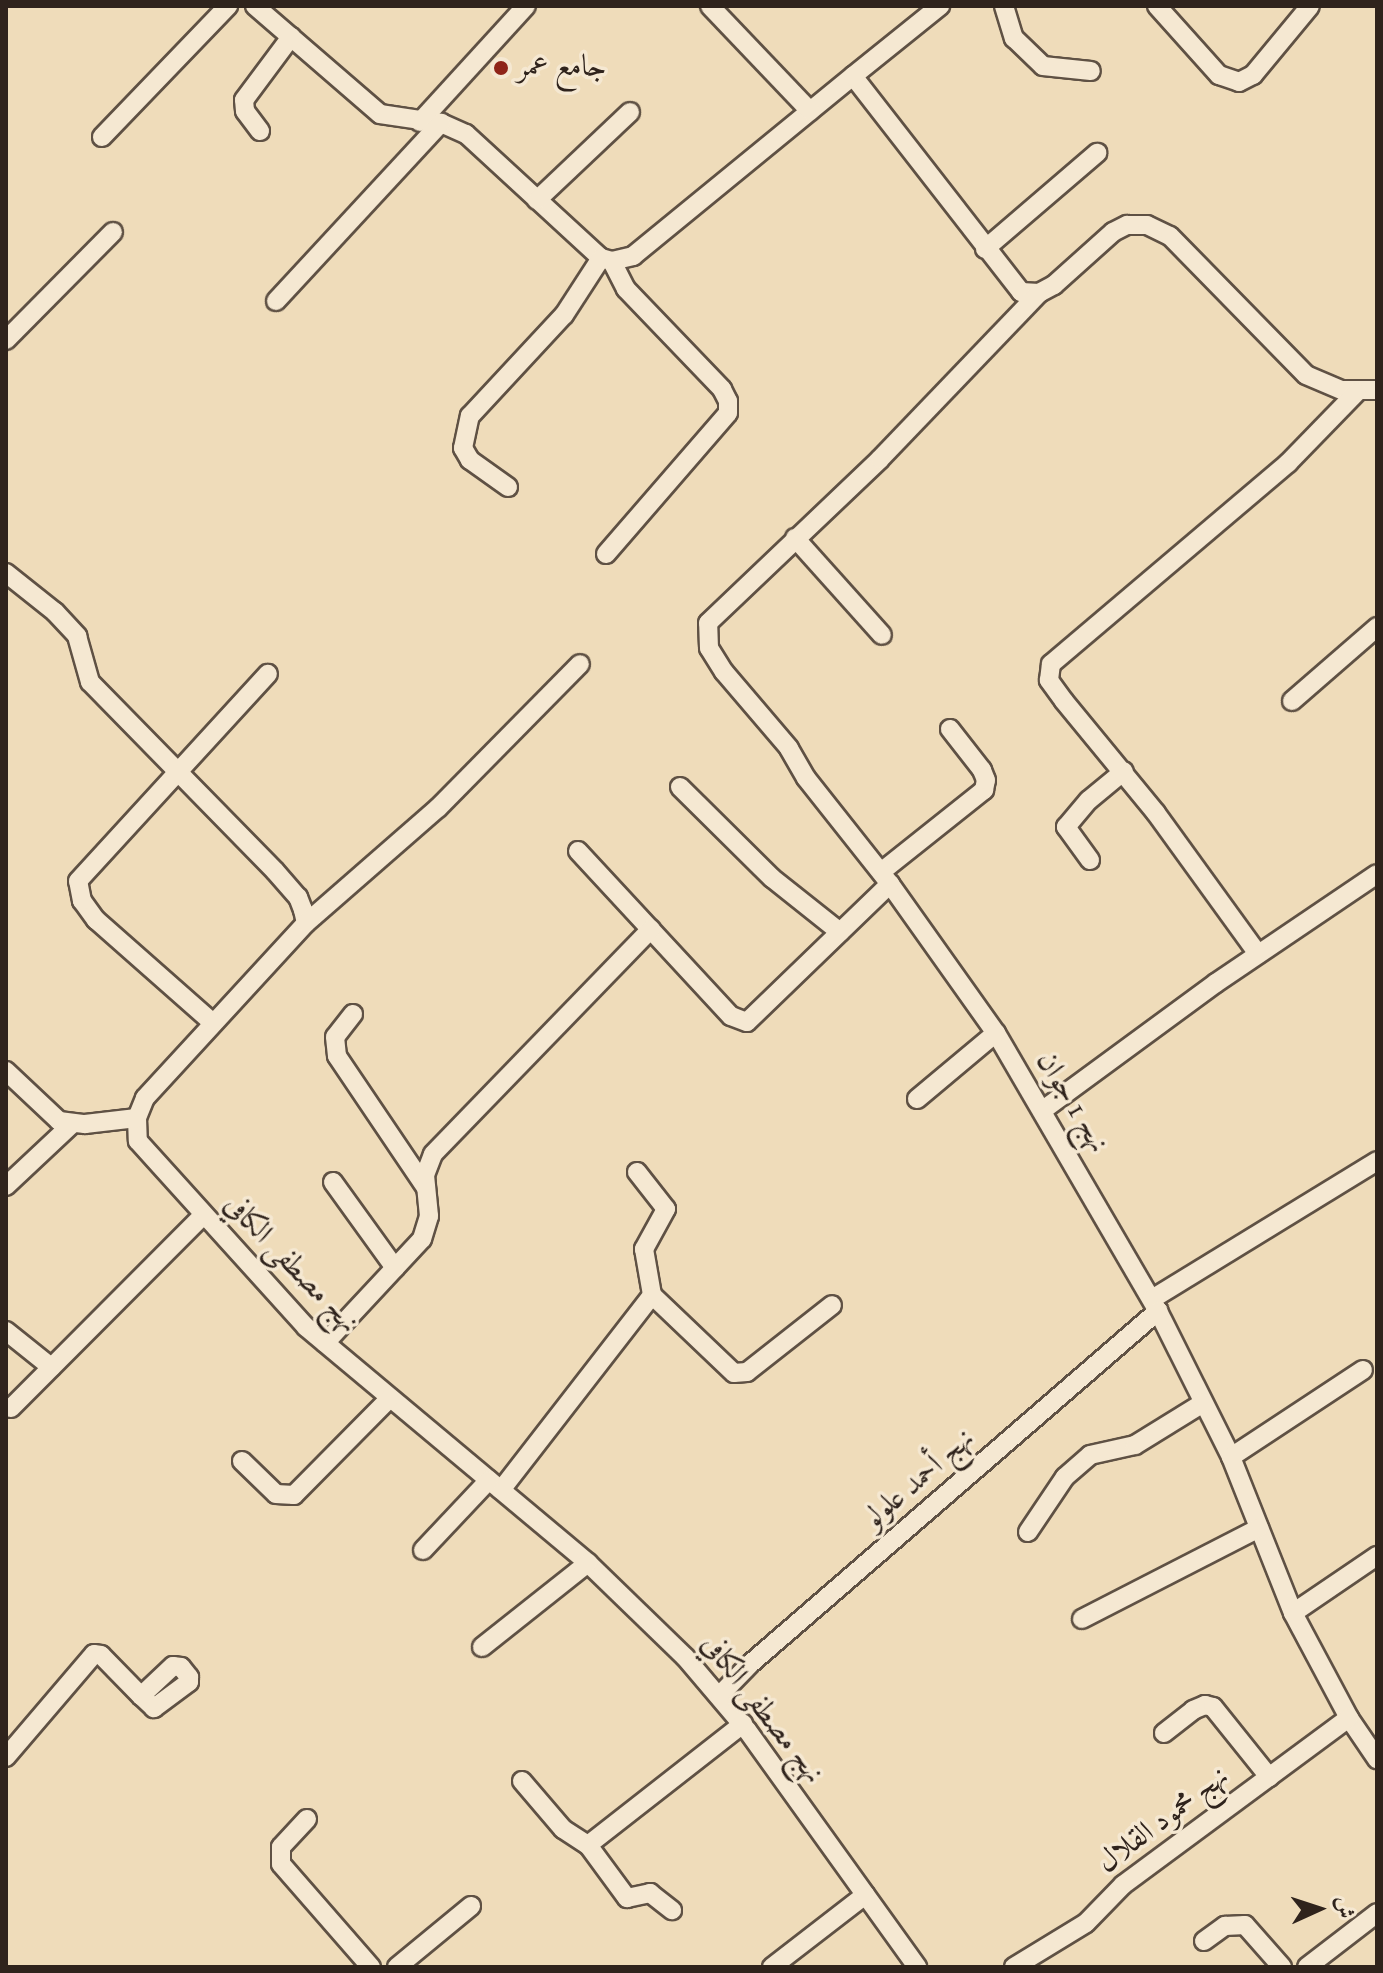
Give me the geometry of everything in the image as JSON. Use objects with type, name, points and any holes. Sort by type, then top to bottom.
[{"type":"street","points":[[102,137],[228,6]]},
{"type":"street","points":[[255,6],[380,114],[441,123],[466,134],[606,260],[626,289],[722,389],[728,401],[728,413],[606,554]]},
{"type":"street","points":[[420,122],[526,6]]},
{"type":"street","points":[[710,6],[810,111]]},
{"type":"street","points":[[508,487],[470,460],[463,448],[470,416],[564,315],[606,260],[633,256],[940,6]]},
{"type":"street","points":[[1004,6],[1014,38],[1043,66],[1091,71]]},
{"type":"street","points":[[1157,6],[1219,75],[1239,82],[1253,75],[1310,6]]},
{"type":"street","points":[[260,131],[245,111],[244,100],[291,37]]},
{"type":"street","points":[[853,76],[1021,292],[1039,293]]},
{"type":"street","points":[[537,200],[630,112]]},
{"type":"street","points":[[276,301],[441,123]]},
{"type":"street","points":[[985,249],[1097,153]]},
{"type":"street","name":"نهج 1 جوان","points":[[1356,393],[1306,375],[1170,236],[1147,225],[1127,225],[1113,232],[1054,285],[1039,293],[880,459],[708,623],[709,648],[885,878],[996,1033],[1043,1110],[1155,1305],[1231,1457],[1293,1613],[1349,1718],[1377,1759]]},
{"type":"street","points":[[6,340],[113,232]]},
{"type":"street","points":[[1258,954],[1124,771],[1049,680],[1051,664],[1288,463],[1356,393],[1377,390]]},
{"type":"street","points":[[795,538],[882,635]]},
{"type":"street","points":[[6,573],[55,612],[77,636],[90,682],[283,880],[298,897],[306,923]]},
{"type":"street","points":[[1292,701],[1377,627]]},
{"type":"street","points":[[6,1071],[51,1115],[72,1124],[137,1118],[145,1098],[306,923],[438,808],[580,664]]},
{"type":"street","points":[[213,1023],[96,920],[82,901],[78,881],[179,775],[268,674]]},
{"type":"street","points":[[578,851],[731,1016],[747,1022],[840,932],[885,878],[984,790],[986,780],[982,770],[950,729]]},
{"type":"street","points":[[1090,860],[1066,827],[1089,800],[1124,771]]},
{"type":"street","points":[[680,787],[772,878],[840,932]]},
{"type":"street","points":[[1043,1110],[1258,954],[1377,874]]},
{"type":"street","points":[[325,1343],[428,1228],[425,1175],[433,1154],[651,929]]},
{"type":"street","points":[[353,1014],[335,1037],[337,1056],[426,1188]]},
{"type":"street","points":[[917,1099],[996,1033]]},
{"type":"street","name":"نهج مصطفى الكافي","points":[[137,1118],[138,1141],[203,1215],[325,1343],[588,1563],[720,1695],[917,1967]]},
{"type":"street","points":[[6,1186],[72,1124]]},
{"type":"street","name":"نهج أحمد علولو","points":[[720,1695],[750,1664],[1155,1305],[1377,1161]]},
{"type":"street","points":[[637,1172],[666,1209],[644,1249],[652,1295],[734,1373],[747,1372],[832,1305]]},
{"type":"street","points":[[333,1182],[395,1268]]},
{"type":"street","points":[[11,1408],[203,1215]]},
{"type":"street","points":[[423,1550],[495,1485],[652,1295]]},
{"type":"street","points":[[6,1331],[51,1367]]},
{"type":"street","points":[[1231,1457],[1363,1370]]},
{"type":"street","points":[[242,1461],[276,1494],[294,1495],[389,1399]]},
{"type":"street","points":[[1028,1532],[1065,1477],[1090,1455],[1135,1445],[1203,1403]]},
{"type":"street","points":[[1082,1619],[1259,1528]]},
{"type":"street","points":[[1293,1613],[1377,1556]]},
{"type":"street","points":[[482,1647],[588,1563]]},
{"type":"street","points":[[6,1757],[94,1654],[101,1655],[141,1696]]},
{"type":"street","points":[[1164,1733],[1193,1710],[1205,1705],[1213,1707],[1269,1777]]},
{"type":"street","name":"نهج محمود القلال","points":[[1014,1967],[1086,1923],[1123,1885],[1349,1718]]},
{"type":"street","points":[[588,1845],[743,1724]]},
{"type":"street","points":[[522,1781],[563,1829],[588,1845],[627,1898],[650,1893],[672,1910]]},
{"type":"street","points":[[307,1819],[281,1847],[281,1864],[371,1967]]},
{"type":"street","points":[[772,1967],[865,1895]]},
{"type":"street","points":[[397,1967],[471,1906]]},
{"type":"street","points":[[1307,1967],[1377,1913]]},
{"type":"street","points":[[1204,1941],[1225,1926],[1245,1925],[1282,1967]]},
{"type":"place","name":"جامع عمر","points":[[501,68]]}]
